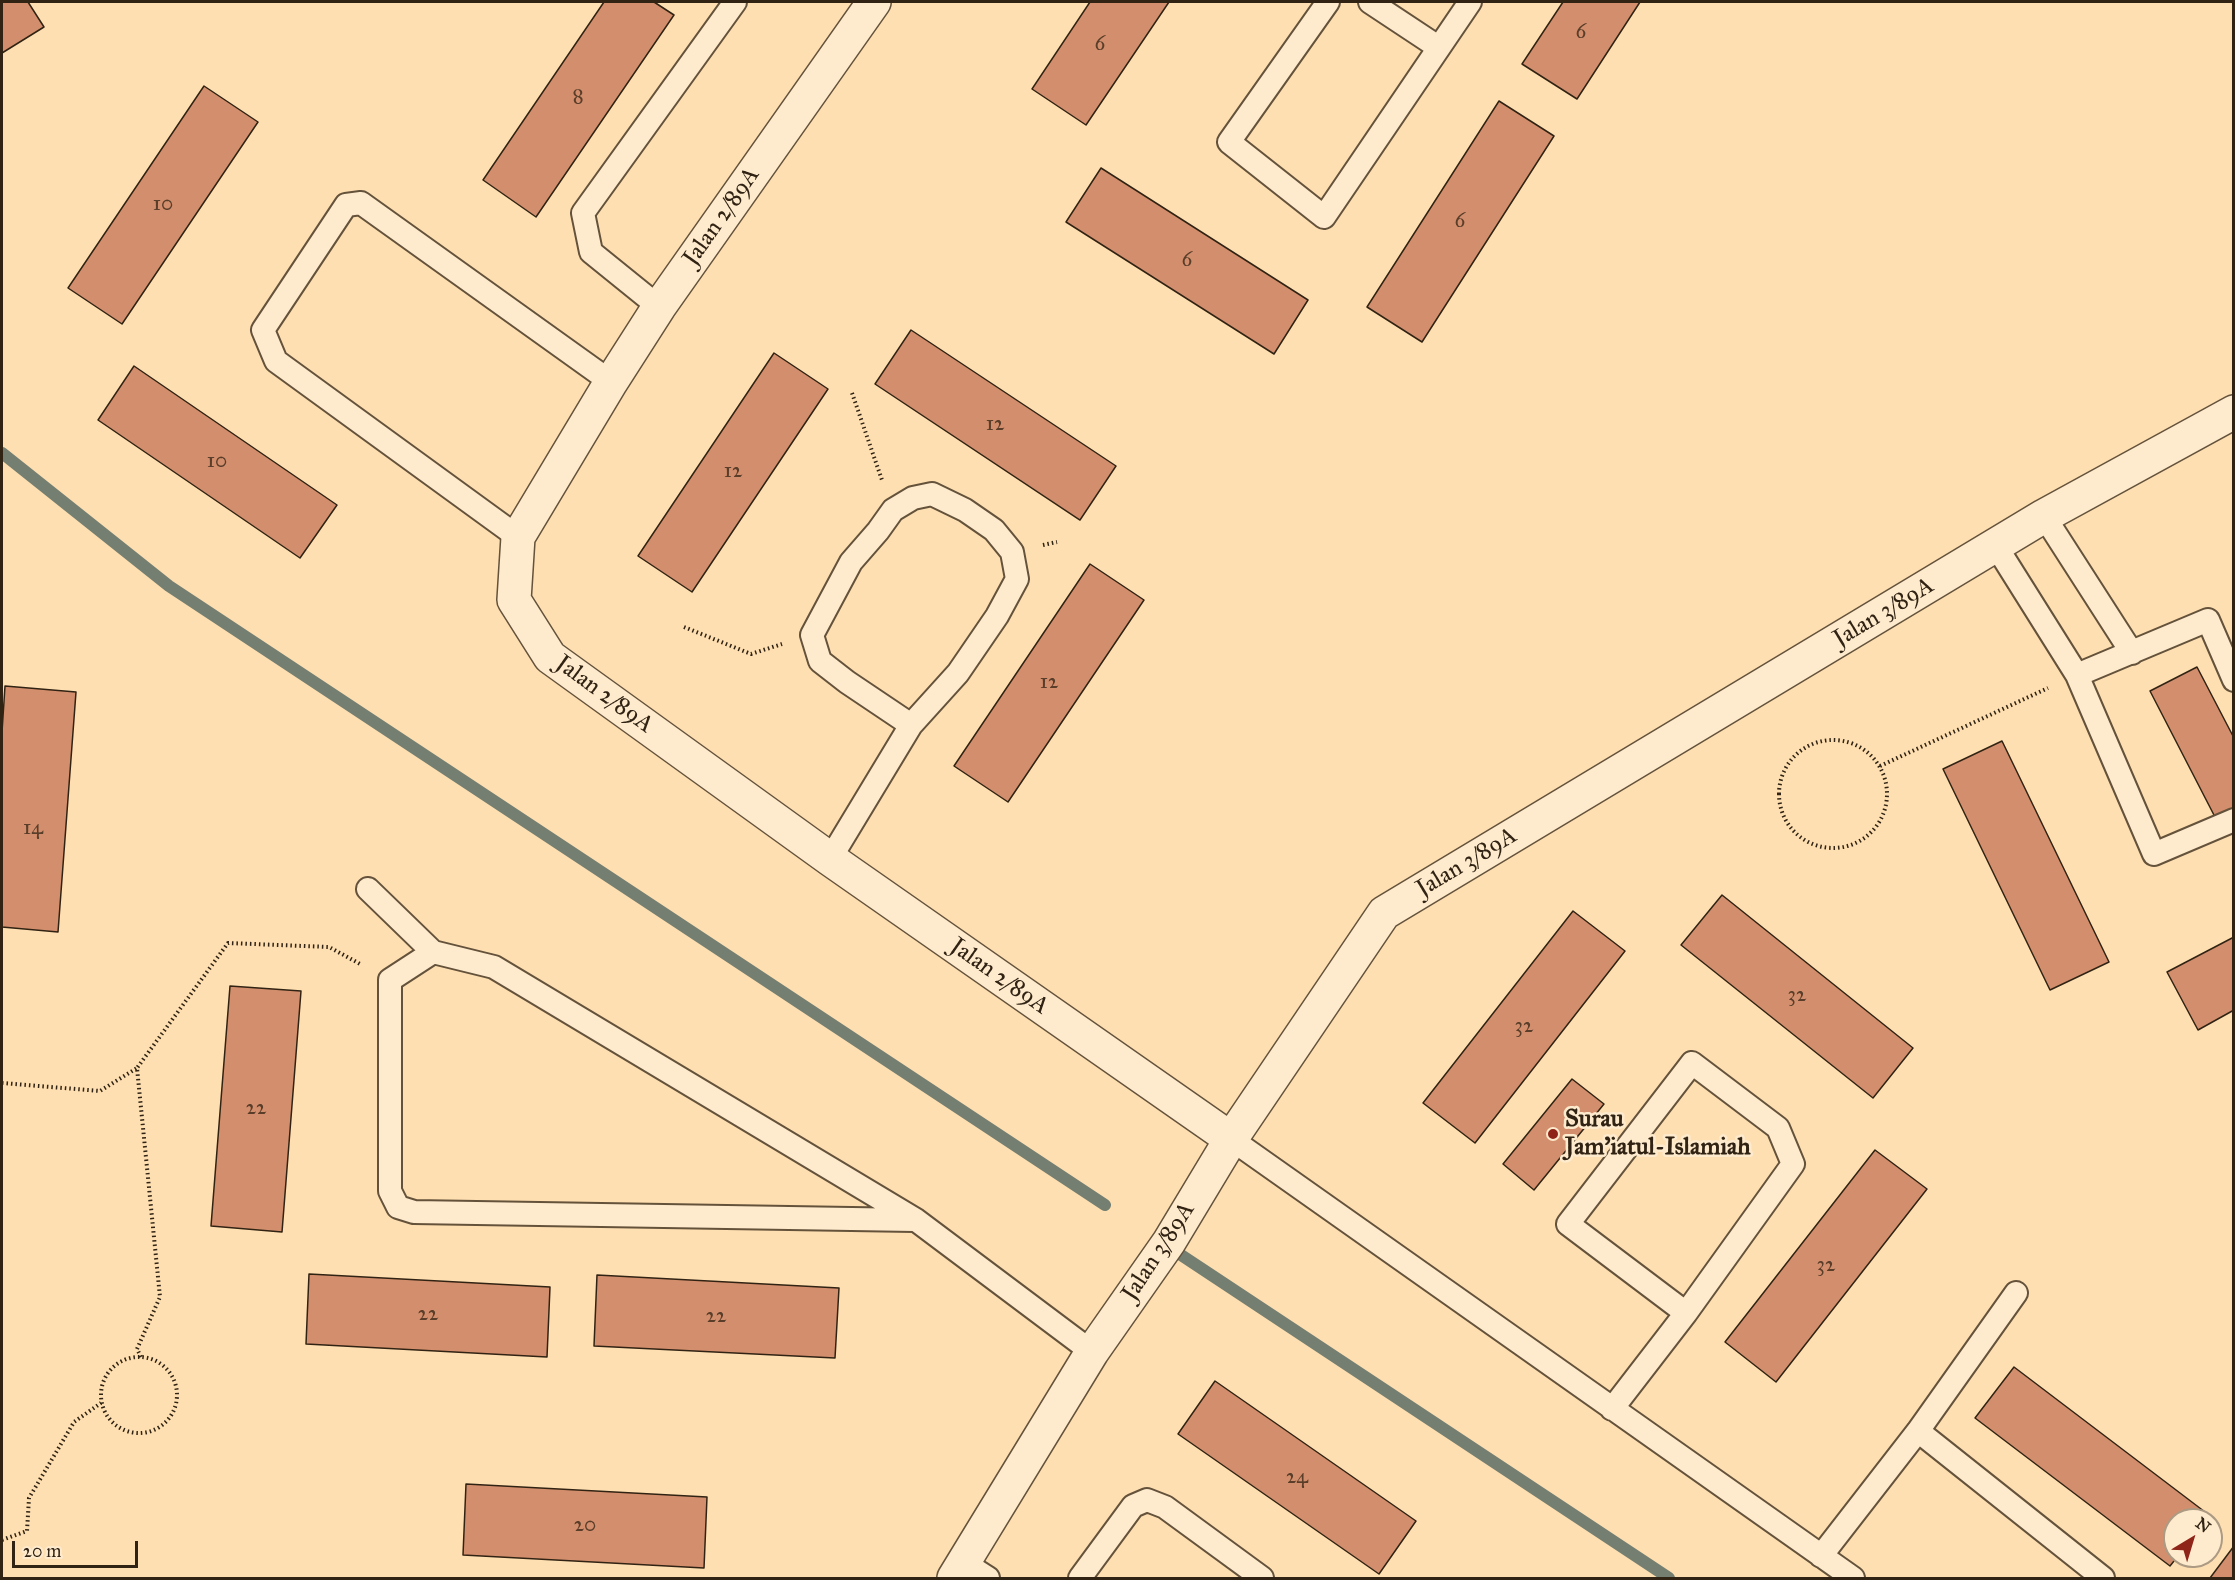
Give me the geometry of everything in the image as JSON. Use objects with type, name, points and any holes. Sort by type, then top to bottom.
[{"type":"street","name":"Jalan 2/89A","points":[[874,2],[659,307],[611,381],[518,537],[514,600],[550,657],[830,859],[1231,1139]]},
{"type":"street","name":"Jalan 3/89A","points":[[968,1573],[1092,1352],[1169,1242],[1231,1139],[1384,913],[2044,516],[2234,412]]},
{"type":"lane","points":[[659,307],[591,252],[583,213],[735,2]]},
{"type":"lane","points":[[1329,2],[1229,142],[1324,217],[1470,2]]},
{"type":"lane","points":[[1370,2],[1438,47]]},
{"type":"lane","points":[[518,537],[276,361],[263,330],[346,205],[361,203],[611,381]]},
{"type":"lane","points":[[830,859],[911,725],[958,673],[997,616],[1017,579],[1012,552],[994,530],[965,510],[932,494],[913,498],[892,510],[878,531],[851,562],[812,635],[820,661],[911,725]]},
{"type":"lane","points":[[2044,516],[2132,652]]},
{"type":"lane","points":[[1996,546],[2077,675],[2154,854],[2234,820]]},
{"type":"lane","points":[[2077,675],[2208,620],[2234,680]]},
{"type":"lane","points":[[368,889],[433,952],[494,967],[916,1220],[1092,1352]]},
{"type":"lane","points":[[433,952],[390,980],[390,1191],[398,1207],[414,1212],[916,1220]]},
{"type":"lane","points":[[1612,1408],[1686,1313],[1792,1164],[1778,1128],[1692,1063],[1568,1224],[1686,1313]]},
{"type":"lane","points":[[1231,1139],[1853,1578]]},
{"type":"lane","points":[[1821,1556],[1918,1431],[2016,1293]]},
{"type":"lane","points":[[1918,1431],[2103,1578]]},
{"type":"lane","points":[[1080,1578],[1133,1506],[1147,1500],[1165,1507],[1262,1578]]},
{"type":"path","points":[[852,393],[892,510]]},
{"type":"path","points":[[684,627],[751,654],[812,635]]},
{"type":"path","points":[[1880,766],[2077,675]]},
{"type":"path","points":[[1834,739],[1850,742],[1867,752],[1880,766],[1888,793],[1882,819],[1871,834],[1861,842],[1843,848],[1824,849],[1802,839],[1788,826],[1779,804],[1779,781],[1787,763],[1798,751],[1816,742],[1834,739]]},
{"type":"path","points":[[2,1083],[100,1091],[137,1068],[228,943],[329,947],[390,980]]},
{"type":"path","points":[[137,1068],[160,1297],[137,1348],[141,1357]]},
{"type":"path","points":[[134,1357],[151,1358],[164,1365],[176,1384],[177,1399],[172,1414],[162,1425],[147,1432],[133,1433],[123,1429],[105,1413],[101,1403],[101,1391],[106,1374],[121,1360],[134,1357]]},
{"type":"path","points":[[2,1540],[27,1531],[29,1498],[74,1422],[101,1403]]},
{"type":"building","points":[[2,2],[28,2],[44,27],[2,53]]},
{"type":"building","points":[[604,2],[654,2],[674,15],[536,217],[483,180]]},
{"type":"building","points":[[1090,2],[1169,2],[1086,125],[1032,89]]},
{"type":"building","points":[[1563,2],[1640,2],[1577,99],[1522,64]]},
{"type":"building","points":[[204,86],[258,122],[122,324],[68,288]]},
{"type":"building","points":[[1499,101],[1554,136],[1422,342],[1367,307]]},
{"type":"building","points":[[1101,168],[1308,300],[1274,354],[1066,222]]},
{"type":"building","points":[[911,330],[1116,466],[1080,520],[875,384]]},
{"type":"building","points":[[774,353],[828,389],[692,592],[638,556]]},
{"type":"building","points":[[134,366],[337,505],[300,558],[98,420]]},
{"type":"building","points":[[1090,564],[1144,600],[1008,802],[954,766]]},
{"type":"building","points":[[2197,667],[2234,738],[2234,808],[2215,817],[2150,691]]},
{"type":"building","points":[[5,686],[76,692],[58,932],[2,927],[2,732]]},
{"type":"building","points":[[2002,741],[2109,962],[2050,990],[1943,769]]},
{"type":"building","points":[[1722,895],[1913,1048],[1873,1098],[1681,945]]},
{"type":"building","points":[[1573,911],[1625,951],[1475,1143],[1423,1103]]},
{"type":"building","points":[[2234,937],[2234,1010],[2198,1030],[2167,972]]},
{"type":"building","points":[[230,986],[301,991],[282,1232],[211,1226]]},
{"type":"building","name":"Surau Jam'iatul-Islamiah","points":[[1572,1079],[1604,1104],[1534,1190],[1503,1164]]},
{"type":"building","points":[[1875,1150],[1927,1189],[1776,1382],[1725,1342]]},
{"type":"building","points":[[309,1274],[550,1287],[547,1357],[306,1344]]},
{"type":"building","points":[[597,1275],[839,1288],[835,1358],[594,1346]]},
{"type":"building","points":[[2014,1367],[2200,1508],[2163,1508],[2163,1561],[1975,1418]]},
{"type":"building","points":[[1215,1381],[1416,1521],[1379,1574],[1178,1434]]},
{"type":"building","points":[[466,1484],[707,1497],[704,1568],[463,1555]]},
{"type":"building","points":[[2234,1546],[2234,1578],[2210,1578],[2218,1568],[2223,1568],[2223,1561]]},
{"type":"waterway","points":[[2,453],[169,586],[1105,1205]]},
{"type":"waterway","points":[[1172,1249],[1669,1578]]},
{"type":"place","name":"Surau Jam'iatul-Islamiah","points":[[1553,1134]]}]
